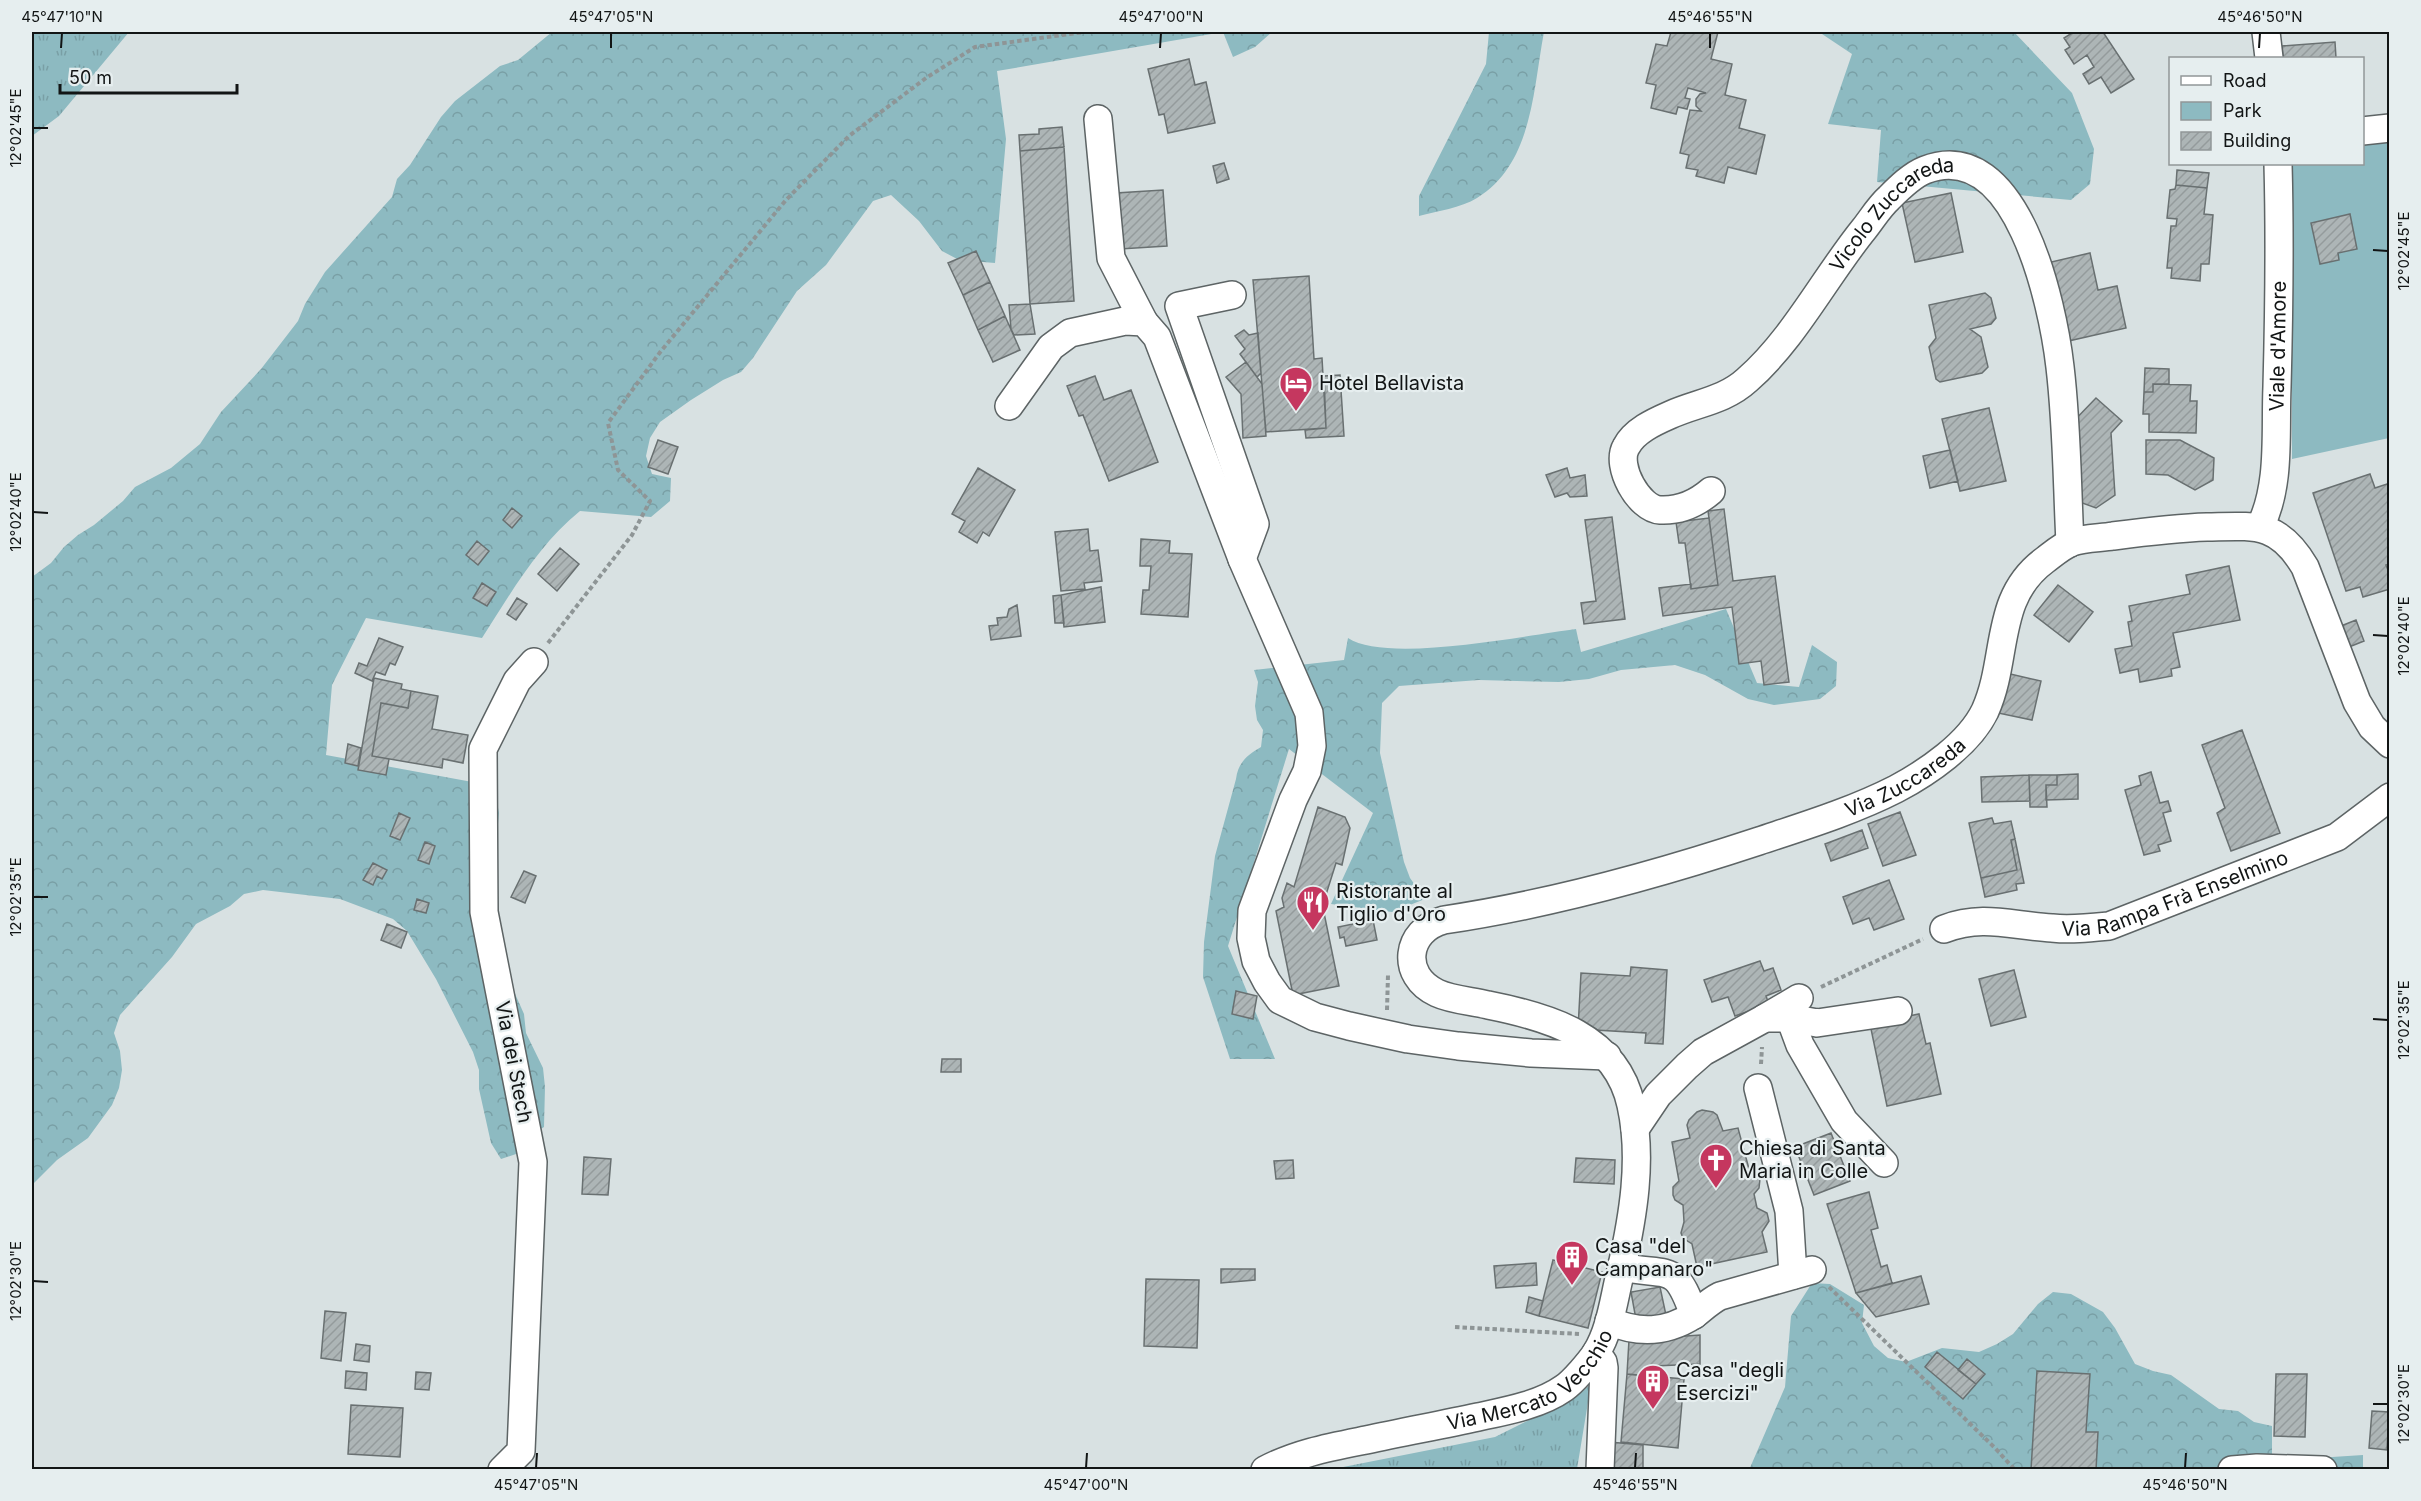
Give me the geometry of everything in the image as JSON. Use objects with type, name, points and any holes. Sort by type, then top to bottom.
[{"type":"street","points":[[2266,32],[2269,57]]},
{"type":"street","points":[[1098,119],[1111,258],[1144,322],[1157,337],[1242,559],[1309,712],[1312,746],[1307,771],[1293,800],[1252,910],[1251,938],[1256,961],[1267,982],[1280,1000],[1315,1017],[1408,1039],[1531,1053],[1602,1051]]},
{"type":"street","points":[[2364,131],[2390,128]]},
{"type":"street","name":"Viale d'Amore","points":[[2260,526],[2270,507],[2274,470],[2280,248],[2278,165]]},
{"type":"street","name":"Vicolo Zuccareda","points":[[1711,491],[1700,501],[1679,508],[1658,510],[1642,502],[1627,478],[1622,461],[1626,447],[1640,432],[1656,422],[1681,410],[1724,396],[1747,380],[1810,306],[1840,258],[1887,200],[1907,182],[1923,171],[1941,166],[1968,167],[1986,178],[2007,197],[2034,254],[2052,317],[2063,400],[2070,543]]},
{"type":"street","points":[[1232,295],[1179,306],[1255,524],[1242,559]]},
{"type":"street","points":[[1009,406],[1051,347],[1070,333],[1125,321],[1144,322]]},
{"type":"street","points":[[2260,526],[2282,538],[2295,550],[2305,567],[2357,702],[2372,727],[2390,744]]},
{"type":"street","name":"Via Zuccareda","points":[[1602,1051],[1574,1031],[1551,1022],[1438,993],[1426,986],[1413,968],[1412,953],[1415,940],[1424,929],[1434,923],[1575,896],[1650,875],[1800,827],[1896,789],[1955,749],[1970,734],[1984,712],[1995,684],[2005,622],[2016,592],[2031,570],[2070,543],[2151,531],[2260,526]]},
{"type":"street","name":"Via dei Stech","points":[[502,1470],[521,1451],[533,1162],[484,912],[483,749],[518,681],[534,662]]},
{"type":"street","name":"Via Rampa Frà Enselmino","points":[[1944,929],[1962,922],[1987,921],[2080,930],[2109,926],[2337,837],[2390,797]]},
{"type":"street","points":[[1635,1129],[1658,1095],[1703,1052],[1785,1012],[1817,1023],[1898,1011]]},
{"type":"street","points":[[1785,1012],[1800,1045],[1844,1121],[1884,1163]]},
{"type":"street","name":"Via Mercato Vecchio","points":[[1265,1470],[1312,1450],[1506,1411],[1542,1400],[1565,1388],[1603,1336],[1622,1267],[1636,1178],[1638,1154],[1631,1103],[1623,1079],[1602,1051]]},
{"type":"street","points":[[1600,1470],[1603,1336],[1657,1331],[1694,1315],[1711,1300],[1720,1296],[1802,1273],[1758,1088]]},
{"type":"street","points":[[1622,1267],[1672,1275],[1684,1288],[1694,1315]]},
{"type":"street","points":[[2232,1470],[2257,1468],[2323,1470]]},
{"type":"path","points":[[534,662],[632,535],[650,501],[618,470],[608,423],[661,351],[786,200],[849,136],[926,78],[975,47],[1084,32]]},
{"type":"path","points":[[1758,1088],[1785,1012],[1944,929]]},
{"type":"path","points":[[1802,1273],[1995,1448],[2015,1470]]},
{"type":"path","points":[[1455,1327],[1603,1336]]},
{"type":"green space","points":[[32,32],[129,32],[59,116],[32,136]]},
{"type":"green space","points":[[552,32],[1223,32],[997,71],[1006,139],[995,263],[959,260],[942,251],[919,221],[891,195],[873,201],[826,265],[797,291],[753,358],[741,372],[723,380],[660,422],[650,438],[646,456],[652,474],[671,478],[670,501],[651,517],[580,511],[538,554],[482,638],[366,618],[332,685],[326,755],[494,786],[499,813],[490,907],[508,978],[524,1014],[526,1033],[543,1068],[545,1087],[544,1127],[528,1137],[519,1153],[501,1159],[491,1143],[479,1089],[479,1070],[473,1052],[436,979],[407,931],[393,919],[340,899],[263,890],[244,894],[230,906],[196,924],[172,957],[120,1015],[114,1033],[120,1051],[122,1070],[119,1088],[112,1105],[88,1138],[57,1160],[32,1185],[32,577],[51,563],[78,535],[123,501],[135,487],[171,468],[200,444],[221,412],[261,369],[298,321],[305,304],[325,272],[392,197],[397,179],[410,165],[441,117],[455,101],[500,66],[518,60]]},
{"type":"green space","points":[[1223,32],[1272,32],[1255,47],[1233,57]]},
{"type":"green space","points":[[1489,32],[1544,32],[1533,101],[1520,146],[1510,166],[1496,183],[1477,198],[1456,207],[1419,216],[1419,196],[1486,64]]},
{"type":"green space","points":[[1819,32],[2014,32],[2072,93],[2094,149],[2090,184],[2071,200],[1877,182],[1881,130],[1828,124],[1852,54]]},
{"type":"green space","points":[[2389,141],[2389,438],[2292,459],[2292,165],[2364,165],[2364,144]]},
{"type":"green space","points":[[1726,609],[1757,683],[1799,687],[1812,645],[1837,662],[1836,686],[1820,699],[1774,705],[1748,699],[1705,675],[1675,665],[1621,670],[1589,679],[1559,682],[1479,680],[1399,686],[1382,703],[1380,753],[1404,862],[1410,878],[1425,899],[1392,912],[1331,904],[1373,813],[1289,749],[1228,946],[1275,1059],[1230,1059],[1203,977],[1204,942],[1215,856],[1237,773],[1244,760],[1261,747],[1263,730],[1257,720],[1255,706],[1258,682],[1254,670],[1344,660],[1348,638],[1367,645],[1424,648],[1458,646],[1576,629],[1581,652]]},
{"type":"green space","points":[[1812,1283],[1830,1284],[1864,1305],[1862,1323],[1874,1346],[1888,1358],[1906,1362],[1942,1348],[1979,1352],[2013,1334],[2038,1304],[2053,1292],[2071,1294],[2103,1312],[2115,1328],[2135,1364],[2171,1375],[2219,1409],[2238,1411],[2254,1422],[2272,1426],[2272,1461],[2363,1455],[2363,1469],[1749,1470],[1785,1387],[1791,1316]]},
{"type":"green space","points":[[1591,1384],[1577,1469],[1328,1470],[1495,1437],[1577,1396]]},
{"type":"building","points":[[1671,32],[1718,32],[1711,59],[1732,64],[1725,95],[1746,100],[1739,128],[1765,135],[1756,174],[1728,167],[1724,183],[1696,176],[1698,170],[1686,168],[1689,155],[1680,153],[1690,110],[1701,111],[1696,106],[1696,99],[1700,94],[1706,93],[1688,88],[1685,98],[1690,99],[1687,109],[1678,107],[1676,114],[1651,108],[1656,85],[1646,83],[1656,44],[1667,46]]},
{"type":"building","points":[[2103,32],[2134,79],[2111,93],[2101,77],[2089,84],[2083,74],[2094,67],[2087,55],[2074,64],[2065,50],[2070,47],[2064,38],[2072,33]]},
{"type":"building","points":[[2335,42],[2336,57],[2283,57],[2282,46]]},
{"type":"building","points":[[1189,59],[1195,85],[1206,82],[1215,123],[1168,133],[1164,114],[1159,115],[1148,69]]},
{"type":"building","points":[[1062,127],[1064,147],[1020,151],[1019,135],[1039,134],[1039,129]]},
{"type":"building","points":[[1064,147],[1074,301],[1030,304],[1020,151]]},
{"type":"building","points":[[1224,163],[1229,179],[1217,183],[1213,166]]},
{"type":"building","points":[[2177,170],[2209,173],[2207,188],[2176,185]]},
{"type":"building","points":[[2176,185],[2207,188],[2204,214],[2213,215],[2209,264],[2201,264],[2200,281],[2171,278],[2172,268],[2167,268],[2171,226],[2176,226],[2177,219],[2167,218],[2170,190],[2175,189]]},
{"type":"building","points":[[1163,190],[1167,246],[1120,249],[1116,193]]},
{"type":"building","points":[[1951,193],[1963,252],[1915,262],[1902,203]]},
{"type":"building","points":[[2350,214],[2357,249],[2338,253],[2339,260],[2320,264],[2311,223]]},
{"type":"building","points":[[976,251],[990,282],[963,295],[948,263]]},
{"type":"building","points":[[2090,253],[2098,290],[2117,286],[2126,328],[2064,342],[2047,263]]},
{"type":"building","points":[[1309,276],[1314,359],[1322,358],[1326,428],[1266,432],[1253,280]]},
{"type":"building","points":[[990,282],[1005,316],[978,330],[963,295]]},
{"type":"building","points":[[1985,293],[1991,298],[1996,318],[1991,324],[1970,329],[1981,337],[1988,367],[1982,373],[1940,382],[1936,379],[1929,347],[1936,338],[1929,305]]},
{"type":"building","points":[[1030,304],[1035,334],[1014,335],[1011,329],[1009,305]]},
{"type":"building","points":[[1005,316],[1020,350],[993,362],[978,330]]},
{"type":"building","points":[[1244,330],[1249,335],[1258,333],[1261,373],[1257,377],[1240,354],[1245,349],[1235,336]]},
{"type":"building","points":[[1246,362],[1262,384],[1266,436],[1243,438],[1241,394],[1226,377]]},
{"type":"building","points":[[2145,368],[2169,369],[2169,384],[2153,384],[2153,392],[2144,392]]},
{"type":"building","points":[[1340,375],[1344,436],[1306,438],[1305,430],[1326,428],[1324,376]]},
{"type":"building","points":[[1095,376],[1104,400],[1131,390],[1158,462],[1109,481],[1083,415],[1079,416],[1067,386]]},
{"type":"building","points":[[2153,384],[2191,385],[2190,401],[2197,401],[2196,433],[2149,432],[2149,414],[2143,414],[2144,392],[2153,392]]},
{"type":"building","points":[[2096,398],[2122,421],[2111,433],[2115,495],[2096,508],[2074,500],[2068,427]]},
{"type":"building","points":[[1989,408],[2006,481],[1960,491],[1942,419]]},
{"type":"building","points":[[658,440],[678,447],[668,474],[648,467]]},
{"type":"building","points":[[2146,440],[2180,440],[2214,458],[2213,480],[2195,490],[2168,475],[2146,474]]},
{"type":"building","points":[[1950,450],[1958,481],[1930,488],[1923,456]]},
{"type":"building","points":[[978,468],[1015,490],[989,536],[983,532],[977,543],[959,532],[965,521],[952,514]]},
{"type":"building","points":[[1567,468],[1570,478],[1585,475],[1587,496],[1570,497],[1567,493],[1555,497],[1546,475]]},
{"type":"building","points":[[2370,474],[2375,488],[2390,483],[2390,564],[2386,565],[2390,575],[2390,589],[2363,597],[2360,587],[2346,591],[2313,493]]},
{"type":"building","points":[[512,508],[522,516],[512,528],[503,520]]},
{"type":"building","points":[[1724,509],[1733,581],[1775,576],[1789,682],[1764,685],[1761,661],[1739,664],[1732,607],[1663,616],[1659,588],[1691,584],[1691,589],[1718,585],[1708,511]]},
{"type":"building","points":[[1612,517],[1625,619],[1584,624],[1581,603],[1596,601],[1585,520]]},
{"type":"building","points":[[1709,518],[1718,585],[1691,589],[1685,543],[1679,543],[1676,522]]},
{"type":"building","points":[[1088,529],[1090,551],[1098,550],[1102,581],[1084,583],[1085,589],[1061,591],[1055,532]]},
{"type":"building","points":[[1141,539],[1170,541],[1169,553],[1192,554],[1188,617],[1141,614],[1143,590],[1149,590],[1151,566],[1140,566]]},
{"type":"building","points":[[477,541],[489,551],[478,565],[466,555]]},
{"type":"building","points":[[560,548],[579,564],[557,591],[538,574]]},
{"type":"building","points":[[2229,566],[2240,620],[2173,633],[2180,667],[2171,669],[2172,676],[2140,682],[2138,669],[2120,673],[2115,649],[2132,646],[2128,622],[2132,621],[2129,606],[2190,594],[2186,575]]},
{"type":"building","points":[[482,583],[496,592],[487,606],[473,598]]},
{"type":"building","points":[[2058,585],[2093,612],[2069,642],[2034,615]]},
{"type":"building","points":[[1101,587],[1105,622],[1064,627],[1061,595]]},
{"type":"building","points":[[1061,595],[1064,623],[1055,623],[1053,596]]},
{"type":"building","points":[[517,598],[527,604],[516,620],[507,614]]},
{"type":"building","points":[[1017,605],[1021,636],[991,640],[989,626],[998,625],[997,618],[1007,617],[1009,609]]},
{"type":"building","points":[[2356,620],[2364,641],[2349,647],[2341,626]]},
{"type":"building","points":[[379,638],[403,647],[395,665],[390,663],[385,675],[376,672],[372,681],[355,673],[359,663],[367,666]]},
{"type":"building","points":[[2006,673],[2041,681],[2032,720],[1998,713]]},
{"type":"building","points":[[374,678],[402,684],[401,689],[411,691],[408,708],[381,703],[372,756],[389,759],[386,775],[358,770]]},
{"type":"building","points":[[411,691],[438,696],[432,729],[468,735],[463,763],[443,759],[442,768],[372,756],[381,703],[408,708]]},
{"type":"building","points":[[2242,730],[2280,833],[2231,851],[2217,813],[2225,808],[2202,745]]},
{"type":"building","points":[[348,744],[361,748],[358,766],[345,763]]},
{"type":"building","points":[[2151,772],[2160,803],[2168,801],[2171,811],[2163,813],[2171,841],[2158,845],[2160,851],[2144,855],[2125,790],[2141,785],[2139,776]]},
{"type":"building","points":[[2078,774],[2078,799],[2046,800],[2046,785],[2057,785],[2057,775]]},
{"type":"building","points":[[2029,775],[2030,801],[1982,802],[1981,777]]},
{"type":"building","points":[[2029,775],[2057,775],[2057,785],[2046,785],[2047,807],[2030,807]]},
{"type":"building","points":[[1318,807],[1345,817],[1350,828],[1342,865],[1336,863],[1324,901],[1317,903],[1323,908],[1339,986],[1293,995],[1276,911],[1284,907],[1282,898],[1287,883],[1294,887]]},
{"type":"building","points":[[1900,812],[1916,855],[1883,866],[1868,824]]},
{"type":"building","points":[[399,813],[410,818],[400,840],[390,836]]},
{"type":"building","points":[[1992,818],[1994,824],[2011,821],[2015,839],[2011,840],[2017,870],[1981,878],[1969,823]]},
{"type":"building","points":[[1862,830],[1868,848],[1831,861],[1825,844]]},
{"type":"building","points":[[2015,839],[2024,883],[2016,884],[2017,890],[1985,897],[1981,878],[2017,870],[2011,840]]},
{"type":"building","points":[[425,842],[435,846],[429,864],[418,860]]},
{"type":"building","points":[[373,863],[387,870],[382,879],[377,876],[373,885],[363,880]]},
{"type":"building","points":[[524,871],[536,876],[525,903],[511,897]]},
{"type":"building","points":[[1889,880],[1904,919],[1874,930],[1869,918],[1853,924],[1843,897]]},
{"type":"building","points":[[417,899],[429,903],[426,913],[414,910]]},
{"type":"building","points":[[1373,920],[1377,940],[1346,946],[1344,937],[1340,938],[1338,927]]},
{"type":"building","points":[[387,924],[407,932],[401,948],[381,940]]},
{"type":"building","points":[[1760,961],[1764,971],[1773,968],[1781,990],[1766,996],[1769,1004],[1735,1016],[1728,997],[1712,1002],[1704,980]]},
{"type":"building","points":[[1631,967],[1667,970],[1663,1044],[1645,1043],[1646,1033],[1578,1029],[1581,973],[1630,976]]},
{"type":"building","points":[[2014,970],[2026,1017],[1991,1026],[1979,979]]},
{"type":"building","points":[[1236,991],[1257,996],[1253,1019],[1232,1014]]},
{"type":"building","points":[[1919,1014],[1926,1044],[1930,1043],[1941,1094],[1887,1106],[1870,1024]]},
{"type":"building","points":[[942,1059],[961,1059],[961,1072],[941,1072]]},
{"type":"building","name":"Chiesa di Santa Maria in Colle","points":[[1702,1110],[1717,1115],[1723,1131],[1738,1128],[1749,1169],[1754,1171],[1760,1179],[1759,1188],[1754,1194],[1757,1208],[1767,1213],[1769,1221],[1762,1232],[1767,1252],[1697,1267],[1692,1244],[1683,1238],[1681,1233],[1684,1222],[1683,1205],[1675,1200],[1673,1195],[1673,1187],[1679,1181],[1672,1142],[1690,1138],[1687,1125],[1689,1120]]},
{"type":"building","points":[[1831,1133],[1850,1181],[1814,1195],[1795,1147]]},
{"type":"building","points":[[584,1157],[611,1159],[608,1195],[582,1194]]},
{"type":"building","points":[[1576,1158],[1615,1160],[1614,1184],[1574,1182]]},
{"type":"building","points":[[1293,1160],[1294,1178],[1276,1179],[1274,1161]]},
{"type":"building","points":[[1869,1192],[1878,1228],[1871,1230],[1881,1267],[1887,1265],[1892,1283],[1856,1293],[1827,1204]]},
{"type":"building","name":"Casa \"del Campanaro\"","points":[[1553,1260],[1602,1272],[1588,1328],[1539,1316]]},
{"type":"building","points":[[1536,1263],[1537,1285],[1496,1288],[1494,1266]]},
{"type":"building","points":[[1221,1269],[1255,1269],[1255,1280],[1221,1283]]},
{"type":"building","points":[[1921,1276],[1929,1304],[1876,1317],[1856,1293]]},
{"type":"building","points":[[1146,1279],[1199,1280],[1197,1348],[1144,1346]]},
{"type":"building","points":[[1660,1287],[1667,1320],[1637,1325],[1631,1292]]},
{"type":"building","points":[[1529,1297],[1543,1301],[1539,1316],[1526,1312]]},
{"type":"building","points":[[325,1311],[346,1313],[341,1361],[321,1358]]},
{"type":"building","points":[[1700,1335],[1700,1364],[1654,1366],[1653,1377],[1627,1374],[1629,1340]]},
{"type":"building","points":[[356,1344],[370,1346],[369,1362],[354,1360]]},
{"type":"building","points":[[1937,1352],[1976,1384],[1963,1399],[1925,1367]]},
{"type":"building","points":[[1967,1359],[1985,1374],[1976,1384],[1958,1370]]},
{"type":"building","points":[[346,1371],[367,1373],[366,1390],[345,1388]]},
{"type":"building","points":[[2037,1371],[2090,1374],[2086,1432],[2098,1432],[2096,1470],[2031,1470]]},
{"type":"building","points":[[416,1372],[431,1373],[429,1390],[415,1389]]},
{"type":"building","name":"Casa \"degli Esercizi\"","points":[[1627,1374],[1684,1379],[1678,1448],[1621,1442]]},
{"type":"building","points":[[2276,1374],[2307,1374],[2305,1437],[2274,1436]]},
{"type":"building","points":[[351,1405],[403,1408],[400,1457],[348,1454]]},
{"type":"building","points":[[2372,1411],[2389,1412],[2387,1450],[2369,1448]]},
{"type":"building","points":[[1609,1442],[1643,1445],[1643,1470],[1609,1470]]},
{"type":"place","name":"Hotel Bellavista","points":[[1296,412]]},
{"type":"place","name":"Ristorante al Tiglio d'Oro","points":[[1313,931]]},
{"type":"place","name":"Chiesa di Santa Maria in Colle","points":[[1716,1189]]},
{"type":"place","name":"Casa \"del Campanaro\"","points":[[1572,1286]]},
{"type":"place","name":"Casa \"degli Esercizi\"","points":[[1653,1410]]}]
